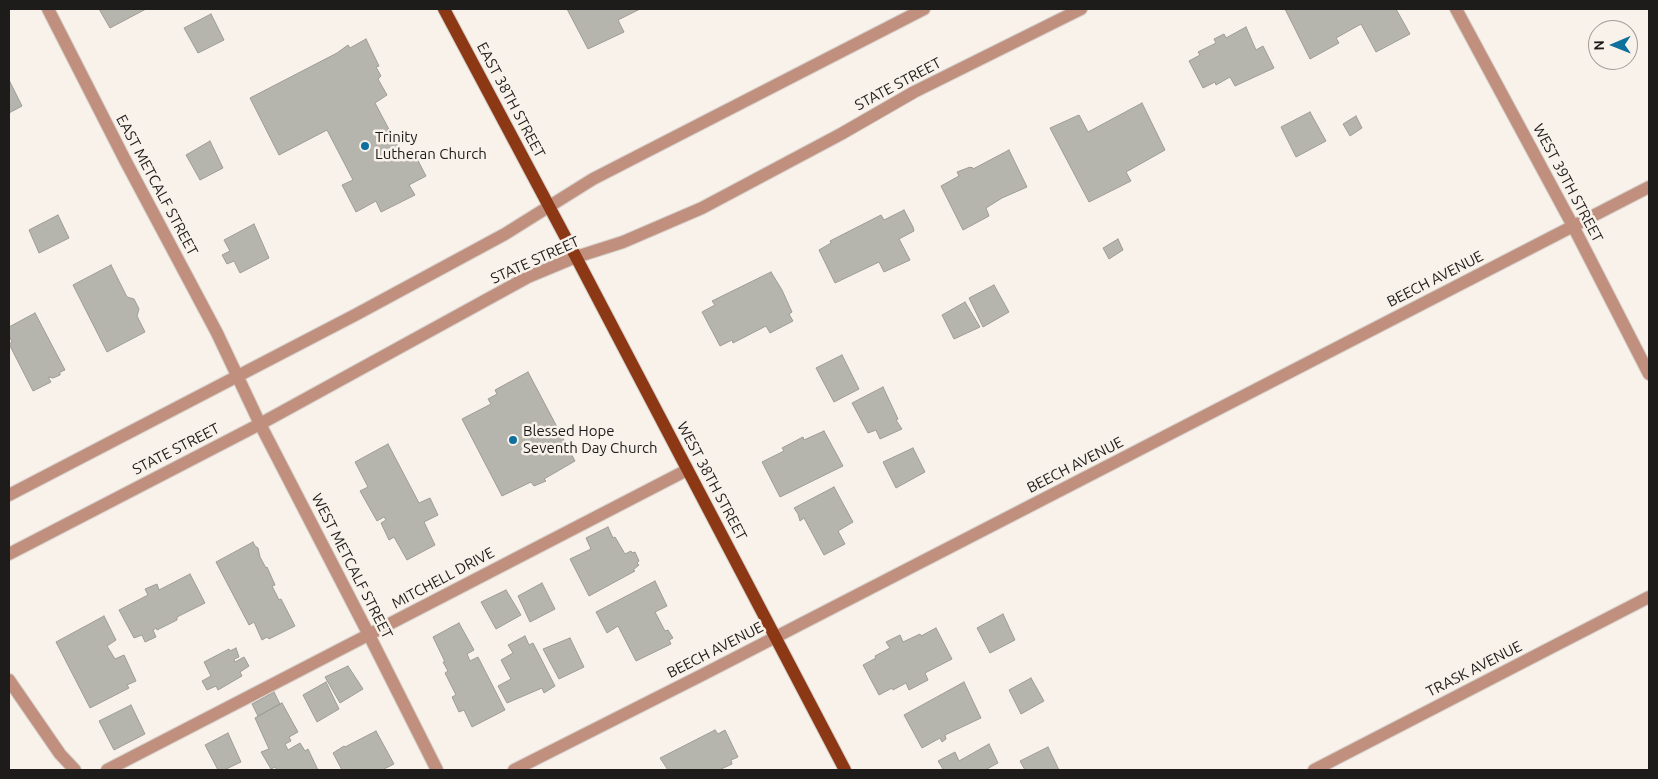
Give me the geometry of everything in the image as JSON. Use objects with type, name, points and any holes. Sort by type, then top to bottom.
[{"type":"main road","name":"EAST 38TH STREET","points":[[444,9],[549,207]]},
{"type":"main road","name":"WEST 38TH STREET","points":[[549,207],[844,770]]},
{"type":"street","name":"EAST METCALF STREET","points":[[48,9],[125,160],[217,333],[237,377]]},
{"type":"street","points":[[9,495],[357,314],[505,234],[593,179],[924,9]]},
{"type":"street","name":"STATE STREET","points":[[9,554],[260,424],[528,277],[576,257],[623,242],[702,208],[841,134],[914,92],[1081,9]]},
{"type":"street","name":"WEST 39TH STREET","points":[[1456,9],[1573,226],[1649,374]]},
{"type":"street","name":"BEECH AVENUE","points":[[514,770],[1649,187]]},
{"type":"street","name":"WEST METCALF STREET","points":[[237,377],[436,770]]},
{"type":"street","name":"MITCHELL DRIVE","points":[[107,770],[687,470]]},
{"type":"street","name":"TRASK AVENUE","points":[[1314,770],[1649,597]]},
{"type":"street","points":[[9,680],[54,746],[75,770]]},
{"type":"building","points":[[99,9],[146,9],[110,28]]},
{"type":"building","points":[[567,9],[640,9],[618,20],[624,32],[588,49]]},
{"type":"building","points":[[1285,9],[1396,9],[1410,34],[1376,52],[1361,24],[1336,38],[1339,43],[1310,59]]},
{"type":"building","points":[[211,14],[224,40],[198,53],[184,28]]},
{"type":"building","points":[[1246,27],[1256,50],[1263,46],[1274,68],[1235,86],[1230,77],[1216,85],[1215,82],[1203,88],[1189,61],[1200,55],[1198,52],[1216,43],[1214,39],[1224,34],[1226,38]]},
{"type":"building","points":[[366,39],[379,66],[376,67],[381,76],[378,79],[387,95],[375,103],[402,154],[412,149],[426,176],[409,185],[415,195],[381,212],[376,201],[356,212],[342,185],[353,180],[327,130],[279,155],[250,98],[337,53],[348,45],[350,48]]},
{"type":"building","points":[[9,80],[22,106],[9,113]]},
{"type":"building","points":[[1142,103],[1165,150],[1126,172],[1131,181],[1089,202],[1050,128],[1079,115],[1088,132]]},
{"type":"building","points":[[1310,112],[1326,141],[1296,157],[1281,127]]},
{"type":"building","points":[[1356,116],[1362,128],[1350,136],[1343,124]]},
{"type":"building","points":[[210,141],[223,168],[200,180],[186,155]]},
{"type":"building","points":[[1009,150],[1027,187],[1002,198],[986,208],[989,216],[963,230],[941,186],[959,176],[957,172],[970,167],[973,169]]},
{"type":"building","points":[[904,210],[914,231],[899,239],[910,260],[884,272],[879,262],[835,283],[819,250],[831,243],[830,241],[881,215],[884,220]]},
{"type":"building","points":[[58,215],[69,238],[39,253],[29,230]]},
{"type":"building","points":[[254,224],[269,258],[240,273],[234,261],[227,264],[222,255],[230,251],[224,240]]},
{"type":"building","points":[[1118,239],[1123,250],[1109,259],[1103,248]]},
{"type":"building","points":[[111,265],[127,297],[134,299],[139,309],[137,316],[145,332],[107,352],[73,285]]},
{"type":"building","points":[[771,272],[792,312],[789,314],[793,321],[770,333],[766,326],[733,343],[732,340],[720,346],[702,312],[715,305],[712,301]]},
{"type":"building","points":[[994,285],[1009,312],[983,327],[969,298]]},
{"type":"building","points":[[965,302],[980,327],[954,339],[942,315]]},
{"type":"building","points":[[35,313],[65,370],[53,378],[48,377],[51,382],[33,391],[9,344],[12,342],[9,335],[9,327]]},
{"type":"building","points":[[842,355],[859,389],[834,402],[816,368]]},
{"type":"building","points":[[528,372],[575,461],[544,479],[546,481],[534,486],[531,482],[502,496],[462,419],[491,404],[488,399],[497,394],[495,390]]},
{"type":"building","points":[[883,387],[898,419],[896,420],[902,429],[880,439],[876,430],[868,433],[852,403]]},
{"type":"building","points":[[824,431],[843,466],[780,497],[762,462],[784,451],[782,448],[803,437],[804,440]]},
{"type":"building","points":[[388,444],[419,503],[430,498],[438,515],[424,522],[435,545],[407,560],[394,537],[389,540],[381,523],[386,520],[384,517],[377,521],[360,491],[368,487],[355,462]]},
{"type":"building","points":[[913,448],[925,472],[896,488],[883,462]]},
{"type":"building","points":[[834,487],[853,522],[838,531],[845,544],[824,555],[804,518],[800,521],[794,508]]},
{"type":"building","points":[[608,527],[613,538],[615,537],[625,554],[631,551],[632,553],[635,552],[639,565],[633,570],[635,571],[589,596],[570,559],[591,549],[586,538]]},
{"type":"building","points":[[253,542],[267,567],[275,585],[272,586],[279,600],[281,599],[295,626],[269,639],[267,637],[262,640],[254,622],[249,625],[216,562]]},
{"type":"building","points":[[190,574],[205,603],[177,617],[177,620],[157,630],[156,628],[153,630],[156,637],[145,642],[142,635],[134,638],[119,610],[148,595],[145,589],[157,584],[159,590]]},
{"type":"building","points":[[655,581],[667,606],[655,612],[665,631],[668,630],[673,638],[669,640],[671,644],[636,661],[618,626],[607,633],[596,612]]},
{"type":"building","points":[[542,583],[555,609],[530,622],[518,596]]},
{"type":"building","points":[[506,590],[521,615],[496,629],[481,602]]},
{"type":"building","points":[[1003,614],[1015,640],[990,653],[977,628]]},
{"type":"building","points":[[104,616],[116,640],[107,646],[115,659],[124,655],[136,681],[127,685],[129,688],[90,708],[56,642]]},
{"type":"building","points":[[459,623],[474,650],[467,654],[470,661],[478,657],[505,710],[472,727],[464,710],[459,712],[452,697],[456,695],[445,673],[448,671],[443,662],[445,662],[433,637]]},
{"type":"building","points":[[936,628],[952,659],[925,673],[928,680],[909,690],[906,683],[879,695],[863,665],[890,648],[886,642],[900,635],[903,642],[920,634],[921,636]]},
{"type":"building","points":[[525,636],[529,645],[533,643],[555,686],[544,693],[542,688],[507,703],[498,686],[511,679],[501,660],[513,653],[508,645]]},
{"type":"building","points":[[570,638],[584,667],[559,679],[543,649]]},
{"type":"building","points":[[236,648],[239,657],[234,659],[235,662],[244,657],[249,666],[240,672],[242,676],[218,690],[216,686],[207,690],[202,681],[211,676],[204,662],[229,649],[230,651]]},
{"type":"building","points":[[348,666],[363,689],[340,703],[325,677]]},
{"type":"building","points":[[1031,678],[1044,701],[1021,714],[1009,690]]},
{"type":"building","points":[[326,682],[339,709],[317,722],[303,695]]},
{"type":"building","points":[[964,682],[981,718],[945,735],[946,739],[942,742],[940,738],[922,748],[904,715]]},
{"type":"building","points":[[274,692],[280,704],[258,716],[252,704]]},
{"type":"building","points":[[282,703],[298,732],[289,737],[291,741],[285,744],[288,750],[300,743],[305,751],[308,749],[318,770],[277,770],[275,767],[271,769],[261,752],[269,749],[255,718]]},
{"type":"building","points":[[131,705],[145,734],[114,750],[99,721]]},
{"type":"building","points":[[715,730],[718,734],[725,730],[738,757],[731,760],[732,764],[719,770],[668,770],[660,758]]},
{"type":"building","points":[[376,731],[394,764],[382,770],[342,770],[333,753]]},
{"type":"building","points":[[228,733],[241,762],[224,770],[218,770],[205,745]]},
{"type":"building","points":[[989,744],[998,763],[985,770],[940,770],[943,769],[938,761],[955,752],[959,761]]},
{"type":"building","points":[[1048,747],[1059,770],[1025,770],[1020,761]]},
{"type":"place","name":"Trinity Lutheran Church","points":[[365,146]]},
{"type":"place","name":"Blessed Hope Seventh Day Church","points":[[513,440]]}]
